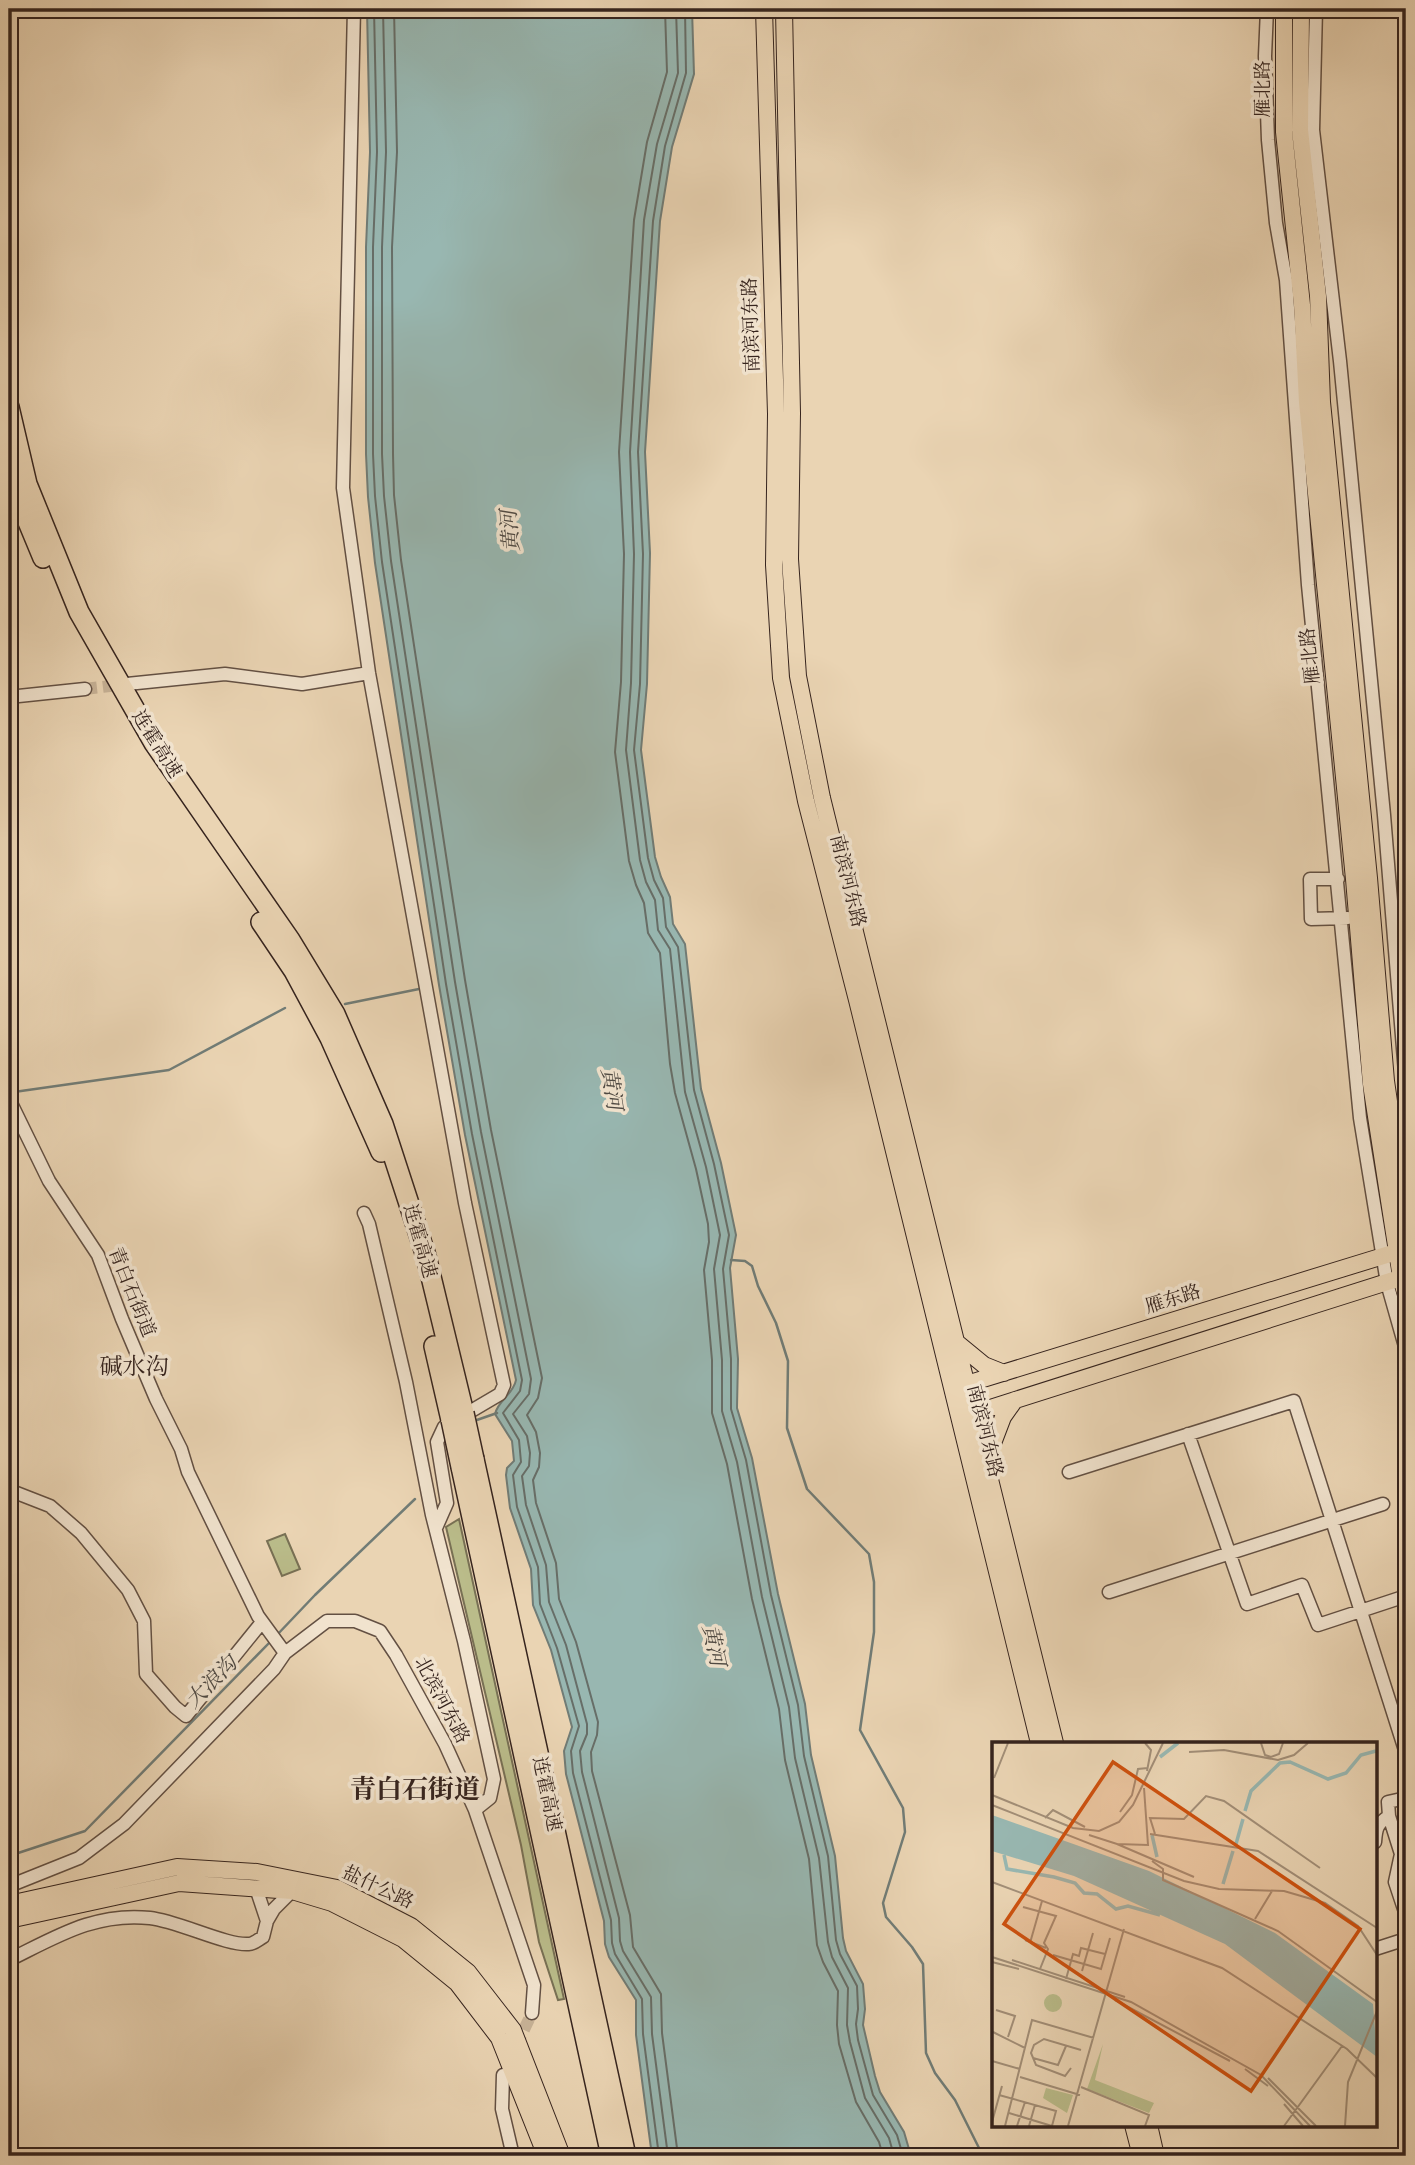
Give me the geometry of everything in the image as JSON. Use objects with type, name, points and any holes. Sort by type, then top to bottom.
[{"type":"highway","name":"连霍高速","points":[[9,407],[27,484],[79,612],[154,743],[290,940],[335,1014],[383,1124],[426,1256],[457,1417]]},
{"type":"highway","name":"连霍高速","points":[[9,471],[67,615],[142,748],[294,971],[330,1038],[385,1160],[457,1417],[626,2156]]},
{"type":"highway","name":"连霍高速","points":[[468,1463],[611,2156]]},
{"type":"main road","name":"南滨河东路","points":[[764,9],[776,414],[774,565],[781,678],[806,802],[865,999],[956,1342],[960,1386]]},
{"type":"main road","name":"南滨河东路","points":[[785,9],[792,413],[790,559],[798,676],[865,999],[967,1415],[1039,1742]]},
{"type":"main road","name":"雁北路","points":[[1284,9],[1284,132],[1302,305],[1307,402],[1349,918],[1398,1279],[1406,1296]]},
{"type":"main road","name":"雁北路","points":[[1301,9],[1300,130],[1318,296],[1322,402],[1369,878],[1386,1081],[1406,1219]]},
{"type":"main road","name":"雁东路","points":[[960,1386],[1395,1252]]},
{"type":"main road","points":[[967,1415],[1398,1279]]},
{"type":"main road","points":[[956,1342],[984,1365],[1004,1373]]},
{"type":"main road","points":[[986,1461],[1003,1417],[1015,1400]]},
{"type":"main road","name":"南滨河东路","points":[[967,1415],[986,1461],[1055,1742]]},
{"type":"main road","name":"盐什公路","points":[[9,1920],[177,1867],[257,1872],[337,1888],[411,1926],[468,1972],[513,2030],[562,2156]]},
{"type":"main road","name":"盐什公路","points":[[9,1904],[179,1883],[292,1891],[332,1903],[403,1939],[457,1983],[499,2038],[546,2156]]},
{"type":"main road","points":[[1133,2126],[1141,2156]]},
{"type":"main road","points":[[1149,2126],[1156,2156]]},
{"type":"street","points":[[354,9],[343,488],[369,673],[465,1203],[505,1385],[500,1394],[444,1427],[439,1434],[437,1442],[447,1503],[434,1522]]},
{"type":"street","points":[[1267,9],[1265,56],[1268,141],[1276,223],[1286,280],[1308,585],[1338,879],[1349,918],[1311,919],[1310,879],[1338,879]]},
{"type":"street","points":[[1316,9],[1313,130],[1340,361],[1384,815],[1406,1085]]},
{"type":"street","points":[[127,684],[225,674],[302,684],[369,673]]},
{"type":"street","points":[[9,697],[85,689]]},
{"type":"street","name":"青白石街道","points":[[9,1099],[49,1181],[98,1255],[122,1320],[181,1449],[188,1472],[264,1625],[283,1649]]},
{"type":"street","points":[[363,1213],[369,1224],[406,1382],[434,1522],[494,1779],[490,1798],[475,1810]]},
{"type":"street","points":[[1398,1279],[1406,1350]]},
{"type":"street","points":[[1069,1472],[1294,1401],[1404,1747]]},
{"type":"street","points":[[1188,1434],[1247,1604],[1302,1585],[1318,1625],[1406,1596]]},
{"type":"street","points":[[9,1490],[50,1506],[81,1533],[128,1590],[144,1621],[146,1674],[186,1716],[264,1625]]},
{"type":"street","points":[[1109,1592],[1331,1518],[1382,1504]]},
{"type":"street","name":"北滨河东路","points":[[283,1649],[327,1621],[355,1621],[380,1631],[445,1744],[475,1810],[534,1985],[532,2013]]},
{"type":"street","points":[[9,1886],[79,1858],[124,1824],[274,1670],[283,1649]]},
{"type":"street","points":[[1406,1798],[1388,1802],[1389,1816],[1401,1854],[1395,1882],[1406,1915]]},
{"type":"street","points":[[1376,1829],[1379,1822],[1389,1816]]},
{"type":"street","points":[[256,1888],[267,1921]]},
{"type":"street","points":[[9,1960],[83,1924],[117,1917],[152,1918],[235,1943],[251,1944],[263,1937],[267,1921],[274,1909],[292,1891]]},
{"type":"street","points":[[1376,1949],[1406,1939]]},
{"type":"street","points":[[503,2075],[502,2109],[513,2156]]},
{"type":"green space","points":[[459,1519],[564,1999],[558,2000],[539,1942],[521,1845],[446,1527]]},
{"type":"green space","points":[[285,1534],[300,1569],[282,1576],[267,1541]]},
{"type":"water","name":"黄河","points":[[367,9],[692,9],[694,74],[672,147],[660,221],[645,452],[650,553],[647,684],[641,750],[655,857],[670,897],[673,924],[685,944],[701,1089],[721,1163],[736,1235],[730,1268],[738,1359],[737,1408],[752,1458],[778,1594],[805,1704],[811,1755],[835,1856],[843,1938],[846,1951],[863,1984],[863,2025],[880,2092],[904,2132],[911,2156],[652,2156],[636,2035],[636,2000],[609,1957],[605,1944],[604,1921],[566,1774],[564,1751],[572,1727],[551,1650],[533,1605],[531,1569],[510,1508],[506,1475],[507,1468],[514,1461],[512,1441],[495,1414],[516,1380],[465,1135],[439,985],[375,563],[366,454],[366,247],[370,152]]},
{"type":"waterway","points":[[345,1004],[419,989]]},
{"type":"waterway","points":[[14,1092],[169,1070],[285,1008]]},
{"type":"waterway","points":[[731,1260],[745,1261],[752,1266],[758,1286],[776,1323],[788,1361],[787,1428],[807,1489],[869,1554],[874,1582],[874,1632],[860,1730],[903,1808],[905,1832],[883,1903],[886,1917],[923,1964],[926,2053],[935,2073],[955,2100],[983,2156]]},
{"type":"waterway","name":"大浪沟","points":[[474,1421],[497,1413]]},
{"type":"waterway","name":"大浪沟","points":[[276,1636],[415,1499]]},
{"type":"waterway","name":"大浪沟","points":[[9,1856],[85,1831],[271,1641]]},
{"type":"tunnel","points":[[85,689],[127,684]]},
{"type":"tunnel","points":[[516,2046],[532,2013]]},
{"type":"district","name":"碱水沟","points":[[134,1366]]},
{"type":"district","name":"青白石街道","points":[[415,1789]]}]
